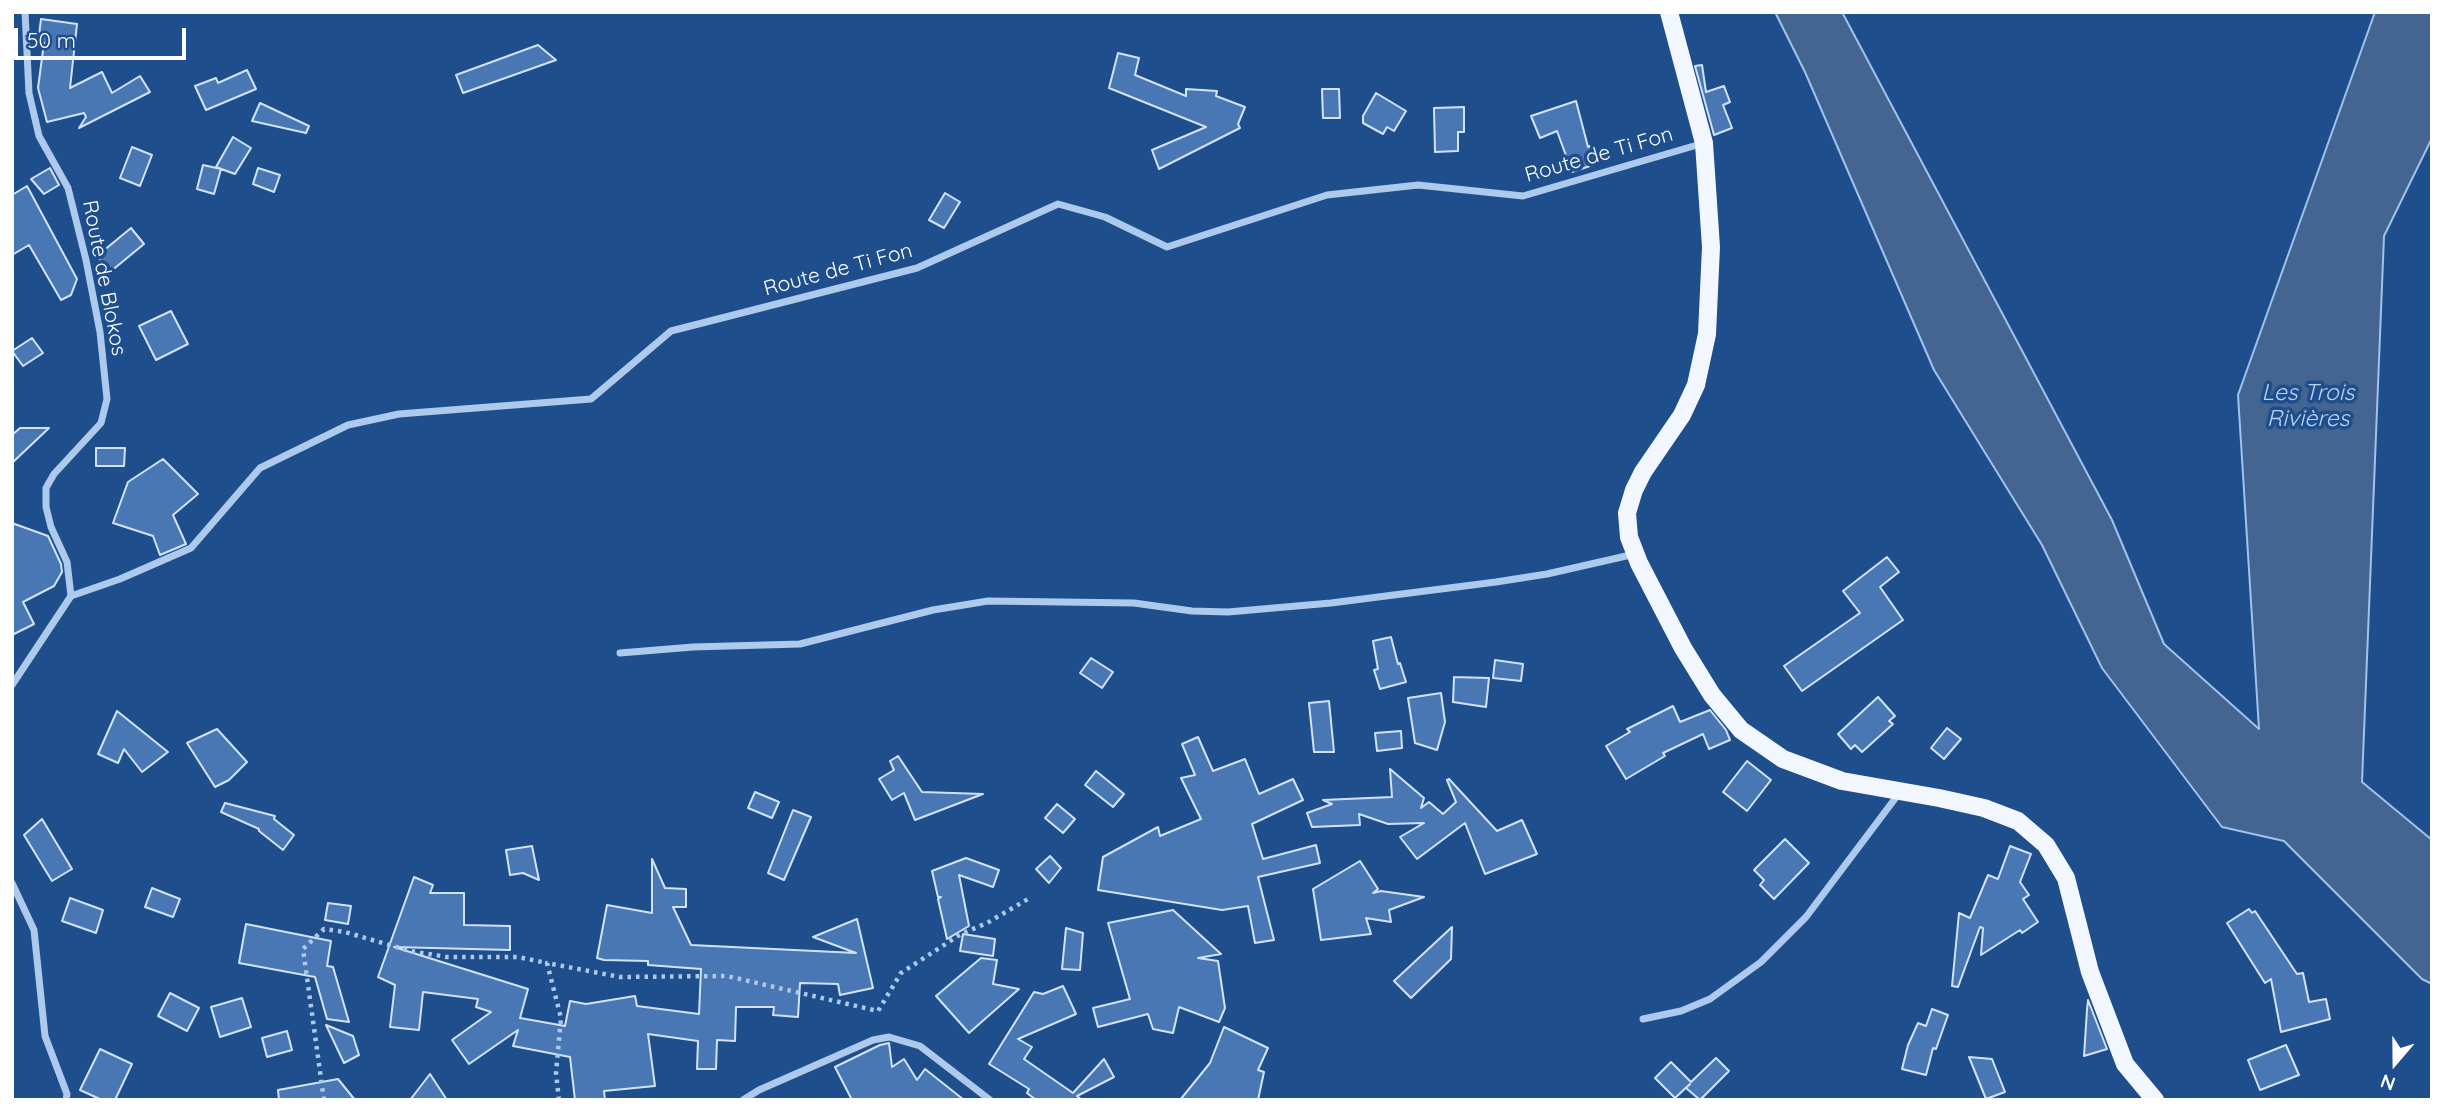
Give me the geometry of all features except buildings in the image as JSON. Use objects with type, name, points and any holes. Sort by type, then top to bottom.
[{"type":"main road","points":[[1669,12],[1704,143],[1711,247],[1707,334],[1696,385],[1682,415],[1643,472],[1634,490],[1627,513],[1629,537],[1636,554],[1683,648],[1712,695],[1741,730],[1783,759],[1842,781],[1984,808],[2018,821],[2046,845],[2066,877],[2090,972],[2125,1064],[2155,1100]]},
{"type":"street","name":"Route de Blokos","points":[[25,12],[29,93],[40,136],[68,188],[100,332],[107,399],[101,423],[54,474],[46,488],[46,507],[51,527],[67,562],[71,596]]},
{"type":"street","name":"Route de Ti Fon","points":[[71,596],[120,579],[191,548],[260,468],[348,425],[399,414],[591,399],[671,331],[918,268],[1058,204],[1105,217],[1167,247],[1327,195],[1418,186],[1523,196],[1704,143]]},
{"type":"street","points":[[620,653],[693,647],[800,644],[933,610],[988,601],[1133,603],[1192,611],[1331,603],[1547,574],[1636,554]]},
{"type":"street","points":[[12,685],[71,596]]},
{"type":"street","points":[[1643,1019],[1681,1012],[1710,999],[1761,962],[1806,917],[1900,791]]},
{"type":"street","points":[[12,883],[34,930],[45,1036],[67,1094],[66,1100]]},
{"type":"street","points":[[743,1100],[759,1090],[873,1040],[889,1037],[920,1046],[990,1100]]},
{"type":"path","points":[[324,1100],[303,949],[324,929],[345,932],[410,951],[447,957],[518,957],[620,977],[727,976],[878,1011],[901,973],[961,934],[987,923],[1028,899]]},
{"type":"path","points":[[547,963],[561,1018],[556,1073],[559,1100]]},
{"type":"water","name":"Les Trois Rivières","points":[[1775,12],[1842,12],[2112,520],[2164,644],[2259,729],[2238,395],[2375,12],[2432,12],[2432,138],[2384,236],[2362,782],[2432,840],[2432,984],[2422,979],[2284,841],[2222,827],[2102,668],[2042,545],[1934,370],[1805,72]]}]
